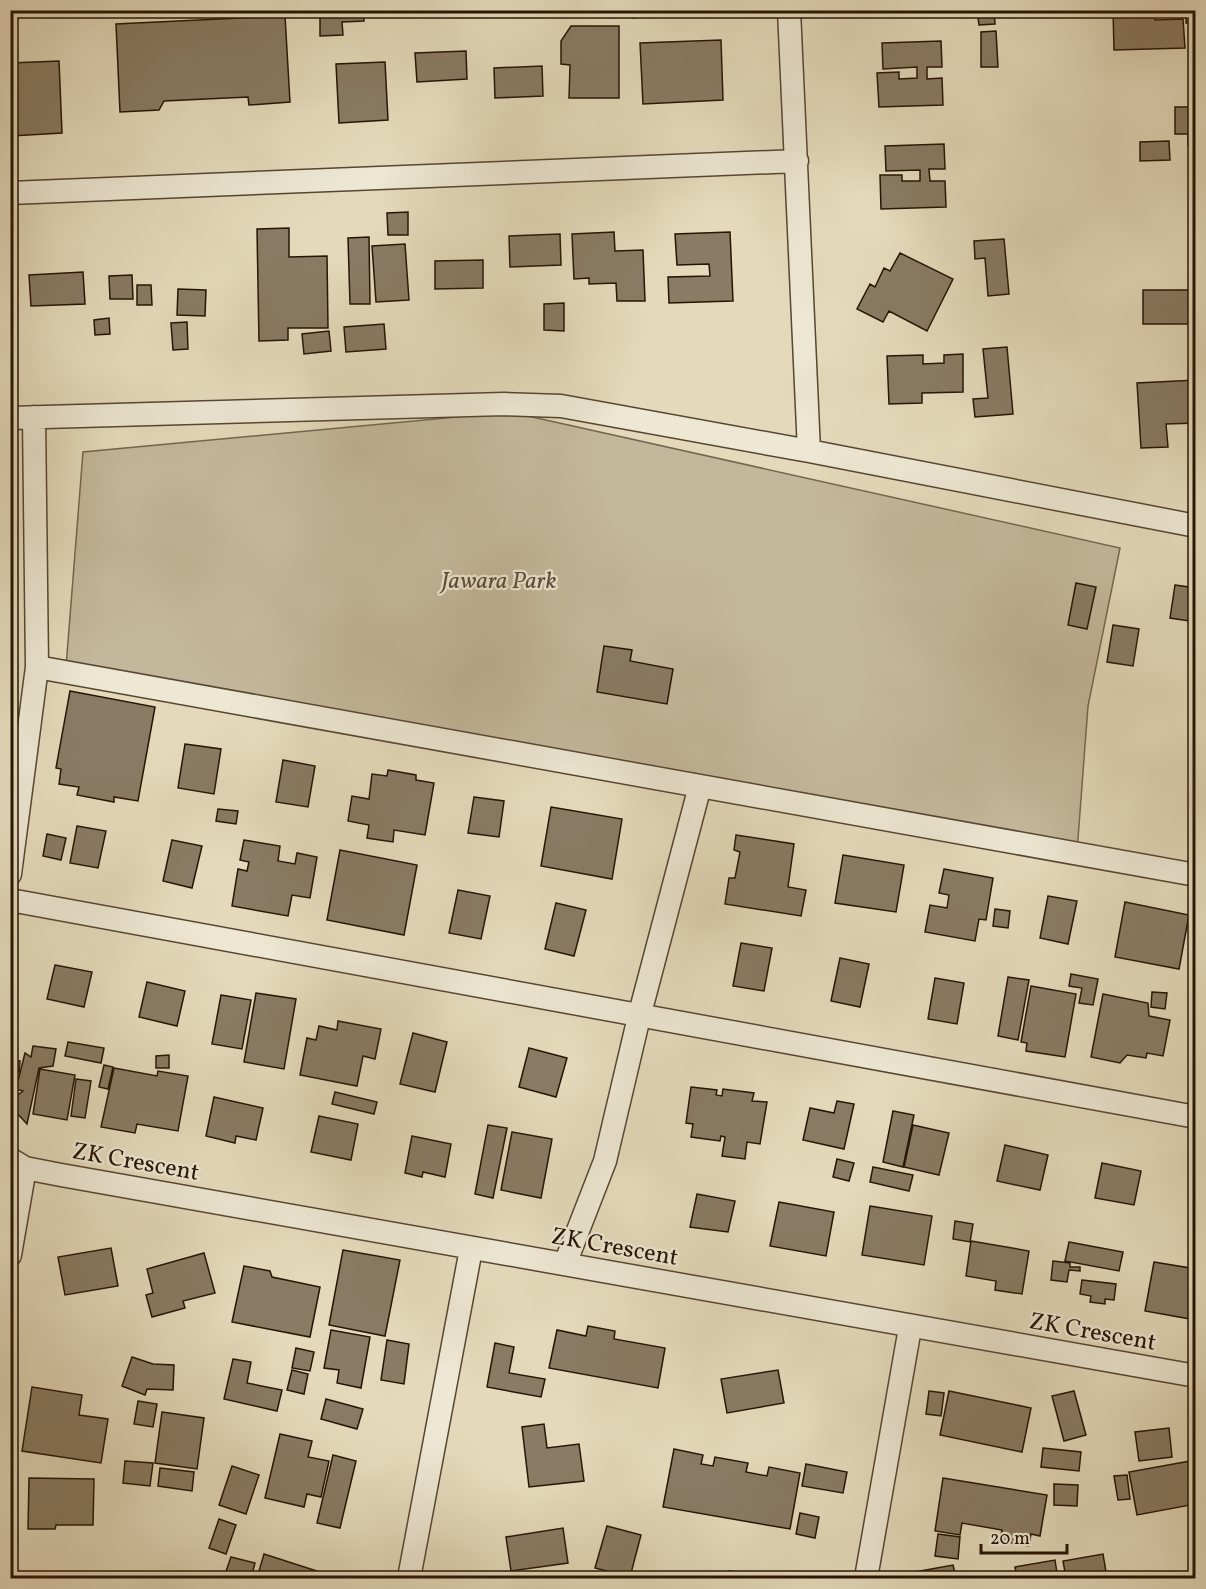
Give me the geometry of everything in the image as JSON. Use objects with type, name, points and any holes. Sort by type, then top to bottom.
[{"type":"street","points":[[789,10],[809,451]]},
{"type":"street","points":[[10,193],[797,161]]},
{"type":"street","points":[[10,418],[531,404],[561,406],[809,451],[1196,526]]},
{"type":"street","points":[[10,874],[37,668],[34,417]]},
{"type":"street","points":[[37,668],[1196,875]]},
{"type":"street","points":[[566,1264],[605,1161],[639,1017],[700,786]]},
{"type":"street","points":[[10,900],[639,1017],[1196,1117]]},
{"type":"street","points":[[10,1255],[18,1163]]},
{"type":"street","name":"ZK Crescent","points":[[18,1163],[471,1249],[566,1264],[910,1328],[1196,1376]]},
{"type":"street","points":[[409,1578],[471,1249]]},
{"type":"street","points":[[866,1578],[910,1328]]},
{"type":"green space","name":"Jawara Park","points":[[510,412],[1120,548],[1088,706],[1077,852],[66,667],[83,452]]},
{"type":"building","points":[[320,10],[364,10],[364,21],[342,22],[343,35],[320,36]]},
{"type":"building","points":[[632,10],[665,10],[665,14],[633,18]]},
{"type":"building","points":[[977,10],[994,10],[995,24],[979,25]]},
{"type":"building","points":[[1113,10],[1155,10],[1155,20],[1183,19],[1185,48],[1114,50]]},
{"type":"building","points":[[1186,10],[1196,10],[1196,23],[1186,23]]},
{"type":"building","points":[[285,16],[290,102],[249,105],[248,97],[164,101],[159,110],[120,112],[116,24]]},
{"type":"building","points":[[571,26],[619,26],[619,98],[569,98],[570,65],[561,64],[561,41]]},
{"type":"building","points":[[996,31],[998,67],[981,67],[981,32]]},
{"type":"building","points":[[721,40],[723,100],[643,104],[640,43]]},
{"type":"building","points":[[941,41],[942,67],[927,67],[927,79],[942,78],[943,105],[879,107],[877,73],[899,72],[899,79],[917,78],[917,67],[883,69],[882,43]]},
{"type":"building","points":[[466,51],[467,79],[417,82],[415,53]]},
{"type":"building","points":[[59,61],[62,133],[11,136],[10,63]]},
{"type":"building","points":[[385,62],[388,120],[339,123],[336,64]]},
{"type":"building","points":[[542,66],[543,96],[495,98],[494,68]]},
{"type":"building","points":[[1175,107],[1196,107],[1196,145],[1188,145],[1188,134],[1175,134]]},
{"type":"building","points":[[1169,141],[1170,160],[1140,161],[1140,142]]},
{"type":"building","points":[[944,144],[945,169],[929,169],[930,181],[945,181],[946,207],[881,209],[880,175],[902,175],[902,181],[920,181],[920,170],[886,171],[885,146]]},
{"type":"building","points":[[408,212],[408,235],[388,235],[387,213]]},
{"type":"building","points":[[289,228],[289,257],[327,256],[328,328],[288,328],[288,340],[259,341],[257,229]]},
{"type":"building","points":[[614,232],[615,251],[643,250],[645,301],[617,301],[616,283],[589,284],[589,278],[574,279],[572,234]]},
{"type":"building","points":[[730,232],[733,301],[669,303],[668,277],[710,276],[709,264],[677,265],[675,234]]},
{"type":"building","points":[[560,234],[561,265],[510,267],[509,236]]},
{"type":"building","points":[[369,237],[370,304],[350,304],[348,238]]},
{"type":"building","points":[[1004,239],[1009,294],[988,296],[985,258],[975,259],[974,241]]},
{"type":"building","points":[[405,244],[409,300],[376,302],[372,246]]},
{"type":"building","points":[[900,253],[953,279],[927,331],[889,311],[883,322],[857,309],[870,284],[875,287],[884,268],[890,271]]},
{"type":"building","points":[[483,260],[483,288],[435,289],[435,261]]},
{"type":"building","points":[[83,272],[85,304],[31,306],[29,275]]},
{"type":"building","points":[[132,275],[133,299],[110,299],[109,276]]},
{"type":"building","points":[[137,285],[151,285],[152,305],[137,305]]},
{"type":"building","points":[[178,289],[206,290],[205,316],[177,315]]},
{"type":"building","points":[[1143,290],[1196,290],[1196,324],[1143,324]]},
{"type":"building","points":[[564,303],[564,331],[544,330],[544,304]]},
{"type":"building","points":[[109,318],[110,334],[95,335],[94,320]]},
{"type":"building","points":[[187,322],[188,349],[173,350],[171,323]]},
{"type":"building","points":[[384,324],[386,349],[346,352],[344,327]]},
{"type":"building","points":[[329,331],[331,351],[304,354],[302,334]]},
{"type":"building","points":[[1007,347],[1013,414],[975,417],[973,399],[988,398],[983,349]]},
{"type":"building","points":[[963,354],[963,392],[922,393],[922,403],[889,404],[887,356],[923,355],[923,364],[944,363],[944,355]]},
{"type":"building","points":[[1196,380],[1196,423],[1166,424],[1168,447],[1141,448],[1137,383]]},
{"type":"building","points":[[1076,583],[1096,587],[1087,629],[1068,625]]},
{"type":"building","points":[[1175,585],[1196,588],[1196,622],[1170,618]]},
{"type":"building","points":[[1113,625],[1139,629],[1133,666],[1107,662]]},
{"type":"building","points":[[604,646],[632,650],[630,661],[673,669],[667,704],[597,692]]},
{"type":"building","points":[[70,691],[155,707],[138,801],[114,797],[114,802],[77,795],[79,787],[59,784],[61,769],[56,768]]},
{"type":"building","points":[[185,744],[221,749],[214,794],[178,788]]},
{"type":"building","points":[[283,760],[315,766],[308,807],[276,802]]},
{"type":"building","points":[[388,770],[416,775],[416,780],[434,783],[425,835],[394,830],[393,842],[367,838],[369,825],[348,821],[352,796],[369,799],[372,774],[387,776]]},
{"type":"building","points":[[474,797],[504,801],[499,837],[468,833]]},
{"type":"building","points":[[551,807],[622,819],[612,879],[541,866]]},
{"type":"building","points":[[218,809],[238,811],[236,824],[216,821]]},
{"type":"building","points":[[77,826],[106,831],[98,868],[70,863]]},
{"type":"building","points":[[47,834],[66,838],[61,860],[43,856]]},
{"type":"building","points":[[736,835],[794,844],[788,887],[806,890],[801,916],[725,904],[729,878],[735,878],[740,852],[734,850]]},
{"type":"building","points":[[172,840],[202,846],[192,888],[163,881]]},
{"type":"building","points":[[244,840],[280,846],[278,861],[295,864],[297,853],[317,857],[310,898],[292,895],[288,916],[232,906],[238,869],[247,871],[249,862],[240,860]]},
{"type":"building","points":[[340,850],[417,865],[404,935],[327,920]]},
{"type":"building","points":[[843,855],[904,865],[896,912],[835,903]]},
{"type":"building","points":[[944,869],[993,878],[986,920],[979,919],[975,941],[925,932],[930,905],[947,908],[949,895],[939,893]]},
{"type":"building","points":[[458,890],[490,896],[481,939],[449,933]]},
{"type":"building","points":[[1048,896],[1077,901],[1068,944],[1040,938]]},
{"type":"building","points":[[1125,902],[1189,915],[1179,969],[1115,957]]},
{"type":"building","points":[[556,903],[586,910],[574,956],[545,949]]},
{"type":"building","points":[[995,909],[1010,911],[1008,928],[993,926]]},
{"type":"building","points":[[741,943],[772,948],[764,991],[733,986]]},
{"type":"building","points":[[840,958],[869,964],[860,1007],[831,1001]]},
{"type":"building","points":[[55,965],[92,972],[84,1007],[47,999]]},
{"type":"building","points":[[1071,974],[1098,979],[1093,1005],[1079,1003],[1082,988],[1069,986]]},
{"type":"building","points":[[1008,977],[1029,980],[1018,1040],[998,1036]]},
{"type":"building","points":[[935,978],[964,983],[957,1024],[928,1019]]},
{"type":"building","points":[[147,982],[185,991],[177,1026],[139,1017]]},
{"type":"building","points":[[1031,986],[1076,994],[1065,1057],[1026,1051],[1027,1043],[1021,1042]]},
{"type":"building","points":[[1152,992],[1167,993],[1165,1009],[1151,1007]]},
{"type":"building","points":[[256,993],[296,999],[284,1069],[244,1062]]},
{"type":"building","points":[[1103,994],[1148,1003],[1149,1016],[1170,1020],[1163,1056],[1147,1053],[1146,1058],[1127,1055],[1120,1063],[1091,1057]]},
{"type":"building","points":[[221,995],[251,1000],[242,1049],[212,1044]]},
{"type":"building","points":[[338,1021],[381,1029],[375,1059],[363,1056],[357,1086],[300,1075],[307,1038],[316,1040],[319,1026],[337,1030]]},
{"type":"building","points":[[413,1033],[447,1042],[435,1092],[400,1084]]},
{"type":"building","points":[[68,1042],[104,1048],[101,1063],[65,1056]]},
{"type":"building","points":[[33,1046],[56,1049],[53,1066],[39,1068],[27,1124],[14,1110],[15,1097],[23,1091],[16,1089],[25,1053],[31,1057]]},
{"type":"building","points":[[529,1048],[567,1058],[556,1097],[519,1087]]},
{"type":"building","points":[[169,1055],[169,1068],[156,1068],[156,1056]]},
{"type":"building","points":[[10,1061],[20,1061],[19,1072],[10,1071]]},
{"type":"building","points":[[104,1065],[113,1067],[108,1089],[99,1087]]},
{"type":"building","points":[[114,1068],[157,1076],[158,1071],[188,1076],[178,1131],[137,1124],[135,1133],[101,1127]]},
{"type":"building","points":[[40,1069],[75,1075],[67,1120],[33,1114]]},
{"type":"building","points":[[76,1079],[91,1081],[85,1118],[71,1116]]},
{"type":"building","points":[[691,1087],[717,1090],[716,1095],[722,1096],[723,1089],[754,1093],[752,1101],[767,1102],[760,1144],[747,1142],[745,1159],[722,1156],[725,1137],[721,1136],[720,1141],[691,1137],[693,1124],[686,1123]]},
{"type":"building","points":[[335,1092],[377,1102],[374,1114],[332,1104]]},
{"type":"building","points":[[214,1097],[263,1108],[256,1140],[236,1136],[235,1143],[206,1136]]},
{"type":"building","points":[[837,1101],[854,1104],[844,1149],[803,1140],[810,1108],[834,1113]]},
{"type":"building","points":[[893,1111],[914,1115],[903,1167],[883,1162]]},
{"type":"building","points":[[319,1116],[358,1124],[351,1160],[311,1152]]},
{"type":"building","points":[[488,1125],[507,1128],[493,1198],[475,1194]]},
{"type":"building","points":[[913,1125],[949,1133],[939,1175],[904,1167]]},
{"type":"building","points":[[512,1132],[552,1139],[541,1198],[501,1190]]},
{"type":"building","points":[[412,1136],[451,1144],[445,1177],[423,1172],[422,1177],[405,1173]]},
{"type":"building","points":[[1005,1145],[1048,1155],[1040,1190],[997,1181]]},
{"type":"building","points":[[837,1159],[854,1163],[849,1181],[833,1177]]},
{"type":"building","points":[[1102,1163],[1141,1171],[1134,1205],[1095,1198]]},
{"type":"building","points":[[873,1167],[913,1175],[909,1191],[870,1182]]},
{"type":"building","points":[[697,1194],[735,1201],[728,1232],[690,1227]]},
{"type":"building","points":[[779,1202],[834,1212],[826,1256],[770,1246]]},
{"type":"building","points":[[870,1206],[932,1216],[924,1265],[862,1255]]},
{"type":"building","points":[[955,1221],[973,1224],[970,1242],[953,1239]]},
{"type":"building","points":[[971,1241],[1029,1251],[1022,1294],[995,1290],[996,1281],[966,1276]]},
{"type":"building","points":[[1069,1242],[1123,1252],[1119,1271],[1065,1261]]},
{"type":"building","points":[[111,1248],[118,1286],[65,1295],[58,1257]]},
{"type":"building","points":[[343,1250],[400,1260],[385,1336],[329,1325]]},
{"type":"building","points":[[204,1253],[215,1293],[183,1301],[185,1308],[152,1317],[146,1295],[153,1293],[147,1269]]},
{"type":"building","points":[[1053,1261],[1070,1263],[1070,1267],[1080,1267],[1080,1271],[1069,1270],[1067,1282],[1051,1280]]},
{"type":"building","points":[[1154,1262],[1196,1269],[1196,1320],[1145,1311]]},
{"type":"building","points":[[244,1266],[270,1271],[272,1277],[320,1287],[310,1337],[232,1322]]},
{"type":"building","points":[[1082,1280],[1116,1284],[1114,1300],[1105,1299],[1105,1304],[1090,1302],[1091,1296],[1080,1294]]},
{"type":"building","points":[[588,1326],[615,1331],[614,1339],[665,1348],[658,1388],[549,1368],[557,1330],[586,1336]]},
{"type":"building","points":[[331,1330],[370,1337],[361,1388],[337,1383],[339,1370],[324,1368]]},
{"type":"building","points":[[387,1340],[409,1344],[404,1384],[381,1380]]},
{"type":"building","points":[[495,1343],[514,1347],[509,1373],[545,1379],[541,1397],[487,1387]]},
{"type":"building","points":[[296,1348],[314,1352],[310,1371],[292,1368]]},
{"type":"building","points":[[132,1357],[153,1364],[174,1365],[173,1390],[147,1389],[145,1395],[122,1386]]},
{"type":"building","points":[[233,1359],[251,1362],[247,1383],[282,1390],[277,1411],[224,1399]]},
{"type":"building","points":[[292,1370],[308,1374],[304,1394],[287,1390]]},
{"type":"building","points":[[778,1370],[784,1403],[727,1413],[721,1379]]},
{"type":"building","points":[[32,1387],[82,1395],[79,1415],[108,1419],[101,1463],[22,1451]]},
{"type":"building","points":[[929,1391],[944,1393],[941,1416],[926,1414]]},
{"type":"building","points":[[949,1391],[1031,1408],[1022,1452],[940,1435]]},
{"type":"building","points":[[1074,1391],[1086,1435],[1064,1441],[1052,1396]]},
{"type":"building","points":[[326,1399],[363,1409],[357,1429],[321,1419]]},
{"type":"building","points":[[138,1401],[157,1404],[153,1427],[134,1424]]},
{"type":"building","points":[[162,1412],[204,1418],[197,1469],[155,1463]]},
{"type":"building","points":[[544,1424],[547,1448],[579,1444],[584,1481],[529,1487],[522,1427]]},
{"type":"building","points":[[1169,1428],[1172,1457],[1139,1461],[1135,1432]]},
{"type":"building","points":[[280,1434],[312,1441],[308,1457],[329,1461],[321,1497],[307,1494],[304,1507],[265,1498]]},
{"type":"building","points":[[1043,1448],[1081,1452],[1079,1471],[1041,1467]]},
{"type":"building","points":[[674,1449],[703,1455],[701,1464],[713,1466],[715,1457],[748,1463],[746,1472],[767,1476],[769,1467],[800,1473],[790,1529],[663,1507]]},
{"type":"building","points":[[333,1455],[356,1461],[340,1528],[317,1523]]},
{"type":"building","points":[[1196,1460],[1196,1504],[1137,1515],[1129,1472]]},
{"type":"building","points":[[125,1461],[153,1463],[150,1486],[123,1483]]},
{"type":"building","points":[[806,1464],[847,1472],[843,1493],[802,1486]]},
{"type":"building","points":[[232,1466],[259,1475],[246,1514],[219,1505]]},
{"type":"building","points":[[160,1468],[194,1472],[192,1491],[158,1486]]},
{"type":"building","points":[[1127,1475],[1130,1499],[1118,1500],[1114,1476]]},
{"type":"building","points":[[29,1478],[94,1479],[93,1525],[56,1525],[55,1529],[28,1529]]},
{"type":"building","points":[[943,1478],[1047,1495],[1040,1536],[1031,1534],[1029,1546],[1000,1541],[1002,1530],[962,1523],[960,1535],[935,1531]]},
{"type":"building","points":[[1054,1484],[1078,1485],[1077,1506],[1054,1505]]},
{"type":"building","points":[[800,1513],[819,1517],[815,1538],[796,1534]]},
{"type":"building","points":[[219,1519],[236,1525],[226,1554],[209,1548]]},
{"type":"building","points":[[607,1526],[641,1535],[630,1577],[595,1568]]},
{"type":"building","points":[[563,1528],[568,1563],[511,1571],[506,1537]]},
{"type":"building","points":[[938,1534],[960,1537],[958,1559],[935,1556]]},
{"type":"building","points":[[264,1554],[326,1574],[324,1578],[257,1578]]},
{"type":"building","points":[[1103,1554],[1107,1578],[1017,1578],[1015,1567],[1055,1560],[1057,1573],[1065,1572],[1063,1561]]},
{"type":"building","points":[[231,1557],[255,1563],[251,1578],[224,1577]]},
{"type":"building","points":[[953,1565],[956,1578],[916,1578],[914,1572]]},
{"type":"building","points":[[729,1571],[784,1578],[728,1578]]}]
